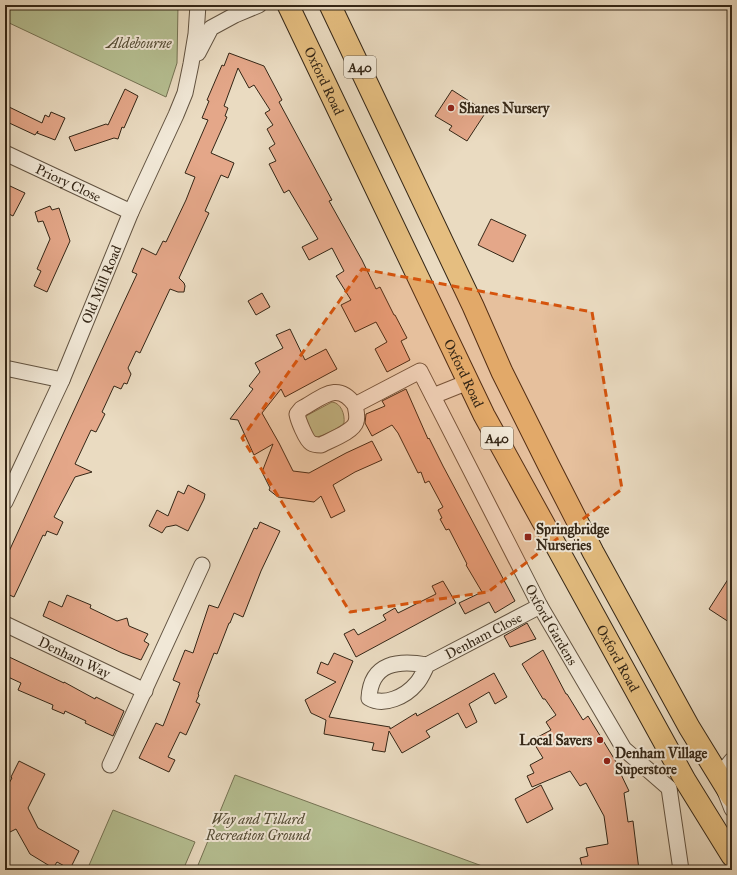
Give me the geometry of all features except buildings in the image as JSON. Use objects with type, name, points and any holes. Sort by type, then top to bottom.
[{"type":"highway","name":"Oxford Road","points":[[288,5],[487,420],[681,773],[732,856]]},
{"type":"highway","name":"Oxford Road","points":[[330,5],[473,306],[502,372],[593,552],[685,720],[732,797]]},
{"type":"street","name":"Old Mill Road","points":[[5,502],[62,380],[131,212],[185,93],[196,34],[198,5]]},
{"type":"street","name":"Old Mill Road","points":[[191,64],[211,28],[235,15],[259,5]]},
{"type":"street","name":"Priory Close","points":[[5,153],[131,212]]},
{"type":"street","points":[[5,368],[62,380]]},
{"type":"street","name":"Oxford Gardens","points":[[355,405],[420,371],[540,606],[624,749],[669,788],[681,870]]},
{"type":"street","points":[[433,396],[468,382]]},
{"type":"street","points":[[110,765],[202,565]]},
{"type":"street","name":"Denham Close","points":[[427,665],[540,606]]},
{"type":"street","name":"Denham Way","points":[[5,624],[145,691]]},
{"type":"street","points":[[732,760],[719,776],[732,809]]},
{"type":"highlighted area","points":[[362,269],[592,312],[622,489],[488,592],[350,612],[242,438]]},
{"type":"green space","name":"Aldebourne","points":[[5,5],[178,5],[177,63],[166,97],[5,21]]},
{"type":"green space","points":[[332,402],[338,404],[342,410],[344,423],[330,432],[314,437],[304,419],[306,416]]},
{"type":"green space","name":"Way and Tillard Recreation Ground","points":[[235,775],[493,870],[196,870]]},
{"type":"green space","points":[[113,810],[195,842],[183,870],[87,870]]},
{"type":"place","name":"Shanes Nursery","points":[[451,108]]},
{"type":"place","name":"Springbridge Nurseries","points":[[528,537]]},
{"type":"place","name":"Local Savers","points":[[600,740]]},
{"type":"place","name":"Denham Village Superstore","points":[[607,761]]}]
